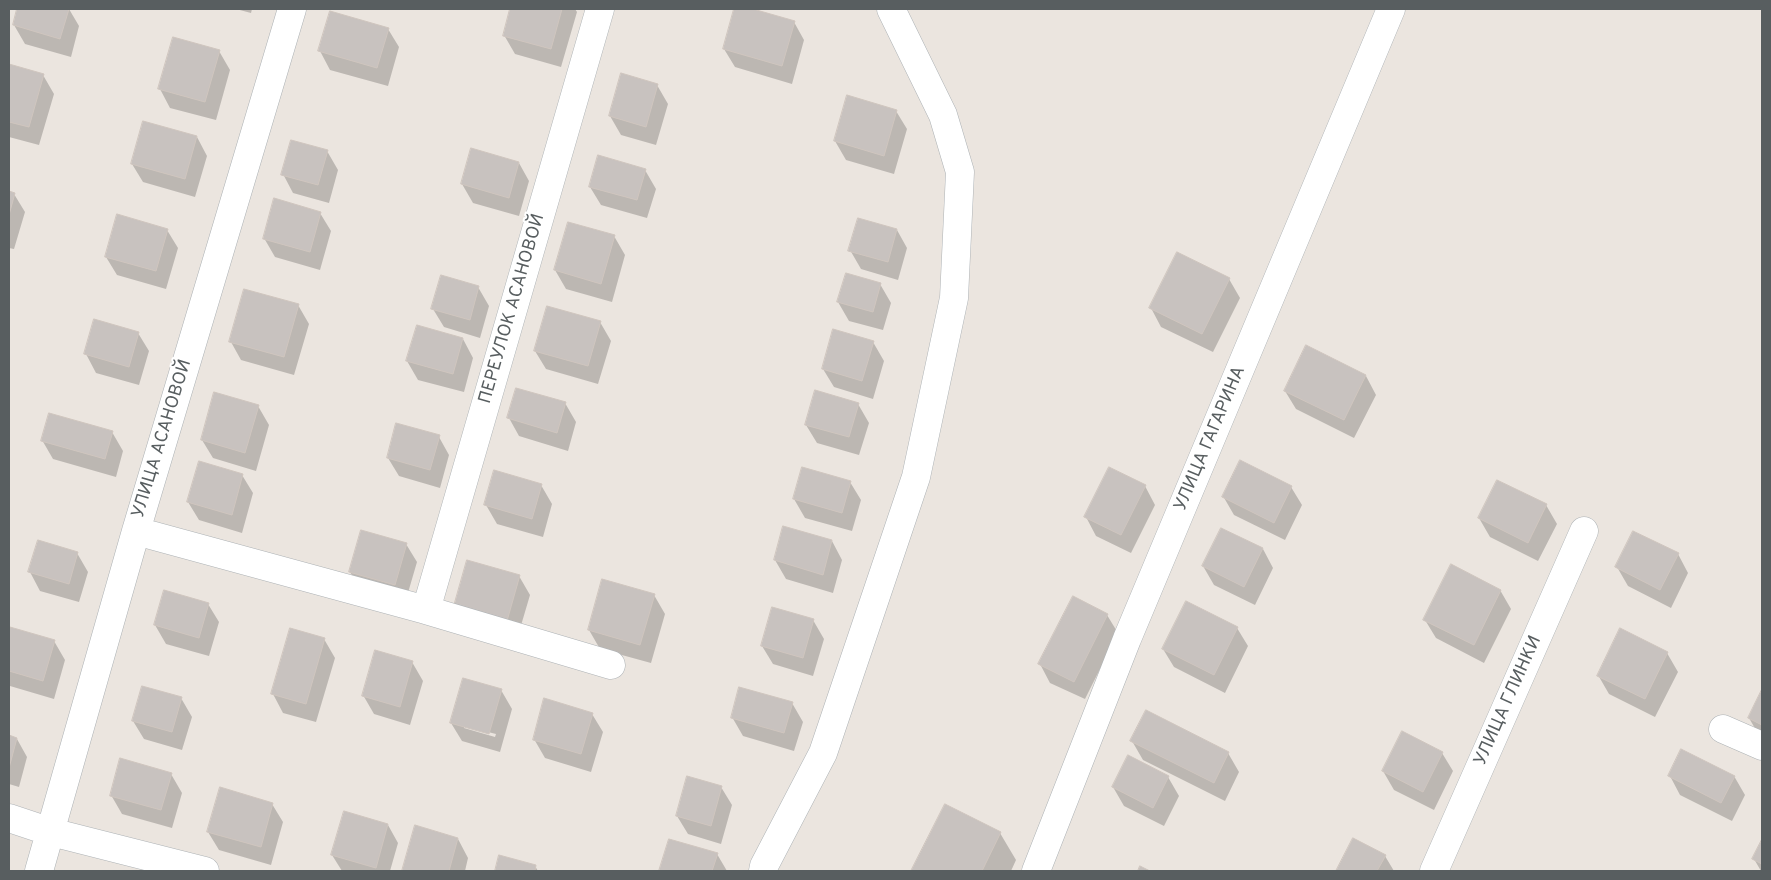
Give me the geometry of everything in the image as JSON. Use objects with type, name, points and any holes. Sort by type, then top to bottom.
[{"type":"street","name":"УЛИЦА АСАНОВОЙ","points":[[39,871],[136,531],[292,9]]},
{"type":"street","name":"ПЕРЕУЛОК АСАНОВОЙ","points":[[426,610],[600,9]]},
{"type":"street","points":[[764,871],[764,866],[823,754],[916,477],[954,298],[960,172],[943,115],[891,9]]},
{"type":"street","name":"УЛИЦА ГАГАРИНА","points":[[1036,871],[1127,640],[1391,9]]},
{"type":"street","name":"УЛИЦА ГЛИНКИ","points":[[1434,871],[1584,530]]},
{"type":"street","points":[[136,531],[426,610],[611,665]]},
{"type":"street","points":[[1723,729],[1762,746]]},
{"type":"street","points":[[9,818],[51,832],[205,871]]},
{"type":"building","points":[[17,9],[69,9],[60,39],[13,25]]},
{"type":"building","points":[[510,9],[562,9],[551,49],[503,36]]},
{"type":"building","points":[[734,9],[753,9],[795,21],[782,66],[723,49]]},
{"type":"building","points":[[330,11],[389,28],[377,68],[318,51]]},
{"type":"building","points":[[173,37],[220,50],[205,102],[158,89]]},
{"type":"building","points":[[9,64],[44,74],[29,127],[9,122]]},
{"type":"building","points":[[621,73],[658,84],[646,127],[609,116]]},
{"type":"building","points":[[847,95],[897,110],[884,156],[834,141]]},
{"type":"building","points":[[143,121],[197,136],[185,179],[131,164]]},
{"type":"building","points":[[291,140],[328,150],[318,185],[281,175]]},
{"type":"building","points":[[471,148],[519,162],[509,198],[461,184]]},
{"type":"building","points":[[598,155],[646,169],[637,200],[589,187]]},
{"type":"building","points":[[9,191],[15,193],[9,215]]},
{"type":"building","points":[[274,198],[321,212],[310,252],[263,239]]},
{"type":"building","points":[[117,214],[168,229],[156,271],[105,257]]},
{"type":"building","points":[[858,218],[897,229],[888,262],[848,251]]},
{"type":"building","points":[[568,222],[615,235],[601,284],[554,270]]},
{"type":"building","points":[[1177,252],[1230,278],[1202,334],[1149,308]]},
{"type":"building","points":[[846,273],[881,283],[873,312],[837,302]]},
{"type":"building","points":[[441,275],[479,286],[470,320],[431,309]]},
{"type":"building","points":[[244,289],[299,304],[284,357],[229,342]]},
{"type":"building","points":[[547,306],[601,321],[588,366],[534,351]]},
{"type":"building","points":[[94,319],[139,332],[129,367],[84,354]]},
{"type":"building","points":[[417,325],[463,338],[453,374],[406,361]]},
{"type":"building","points":[[833,329],[874,341],[862,381],[822,369]]},
{"type":"building","points":[[1306,345],[1366,375],[1344,420],[1284,391]]},
{"type":"building","points":[[516,388],[566,402],[557,433],[507,418]]},
{"type":"building","points":[[815,390],[859,403],[849,437],[805,425]]},
{"type":"building","points":[[214,392],[259,405],[245,453],[201,440]]},
{"type":"building","points":[[49,413],[113,431],[105,459],[41,441]]},
{"type":"building","points":[[396,423],[440,435],[430,470],[387,458]]},
{"type":"building","points":[[1240,460],[1292,486],[1274,523],[1222,497]]},
{"type":"building","points":[[199,461],[243,474],[232,515],[187,502]]},
{"type":"building","points":[[802,467],[851,481],[842,513],[793,499]]},
{"type":"building","points":[[1109,467],[1146,485],[1121,535],[1084,517]]},
{"type":"building","points":[[494,470],[542,484],[532,519],[484,505]]},
{"type":"building","points":[[1497,480],[1547,504],[1528,543],[1478,518]]},
{"type":"building","points":[[783,526],[832,540],[823,575],[774,560]]},
{"type":"building","points":[[1221,528],[1263,548],[1244,587],[1202,566]]},
{"type":"building","points":[[361,530],[407,543],[395,585],[349,572]]},
{"type":"building","points":[[1633,531],[1679,553],[1660,590],[1615,567]]},
{"type":"building","points":[[38,540],[78,552],[69,584],[28,572]]},
{"type":"building","points":[[467,560],[520,575],[507,621],[454,606]]},
{"type":"building","points":[[1451,564],[1501,590],[1474,645],[1423,620]]},
{"type":"building","points":[[602,579],[655,594],[640,645],[588,630]]},
{"type":"building","points":[[164,590],[209,603],[199,638],[154,625]]},
{"type":"building","points":[[1073,596],[1108,614],[1074,682],[1038,664]]},
{"type":"building","points":[[1186,601],[1238,627],[1214,675],[1162,649]]},
{"type":"building","points":[[772,607],[814,619],[803,658],[761,646]]},
{"type":"building","points":[[10,627],[55,640],[43,681],[9,671]]},
{"type":"building","points":[[290,628],[325,638],[306,704],[271,694]]},
{"type":"building","points":[[1620,628],[1668,652],[1645,699],[1597,676]]},
{"type":"building","points":[[375,650],[413,661],[400,707],[362,696]]},
{"type":"building","points":[[463,678],[502,689],[489,734],[450,723]]},
{"type":"building","points":[[142,686],[182,697],[172,732],[132,721]]},
{"type":"building","points":[[739,687],[793,702],[784,733],[731,718]]},
{"type":"building","points":[[1762,689],[1762,725],[1748,718]]},
{"type":"building","points":[[544,698],[593,713],[581,754],[533,740]]},
{"type":"building","points":[[1146,710],[1229,752],[1214,783],[1130,741]]},
{"type":"building","points":[[1402,731],[1443,752],[1423,792],[1382,771]]},
{"type":"building","points":[[9,735],[17,738],[9,768]]},
{"type":"building","points":[[1681,749],[1735,776],[1721,803],[1668,776]]},
{"type":"building","points":[[1128,755],[1169,776],[1153,808],[1112,787]]},
{"type":"building","points":[[120,758],[172,773],[161,810],[110,796]]},
{"type":"building","points":[[687,776],[722,786],[711,826],[676,816]]},
{"type":"building","points":[[220,787],[273,803],[261,847],[207,832]]},
{"type":"building","points":[[945,804],[1001,832],[982,871],[911,871]]},
{"type":"building","points":[[344,811],[388,824],[376,868],[331,855]]},
{"type":"building","points":[[415,825],[458,838],[449,871],[402,871]]},
{"type":"building","points":[[1353,838],[1386,855],[1377,871],[1336,871]]},
{"type":"building","points":[[669,839],[718,853],[712,871],[659,871]]},
{"type":"building","points":[[1762,839],[1762,864],[1752,859]]},
{"type":"building","points":[[499,855],[536,865],[535,871],[495,871]]},
{"type":"building","points":[[1140,866],[1150,871],[1138,871]]}]
